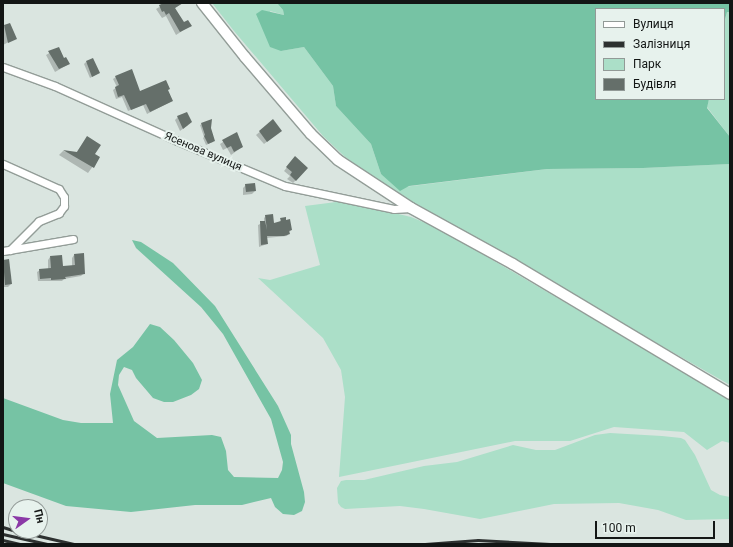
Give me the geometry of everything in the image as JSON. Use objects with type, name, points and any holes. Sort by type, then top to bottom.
[{"type":"street","points":[[202,3],[245,57],[311,134],[338,160],[411,208],[513,264],[730,394]]},
{"type":"street","name":"Ясенова вулиця","points":[[3,67],[55,86],[175,140],[285,186],[394,209],[411,208]]},
{"type":"street","points":[[3,164],[59,189],[64,197],[64,206],[59,213],[39,221],[7,250]]},
{"type":"street","points":[[7,250],[73,239]]},
{"type":"green space","points":[[212,3],[277,3],[283,10],[284,15],[270,11],[281,51],[304,47],[333,86],[336,106],[371,144],[381,174],[404,187],[547,169],[643,168],[730,164],[730,385],[583,301],[521,262],[396,195],[344,156],[323,136]]},
{"type":"green space","points":[[727,12],[730,12],[730,137],[707,107],[709,100],[725,100],[725,19]]},
{"type":"green space","points":[[344,201],[411,217],[438,228],[730,399],[730,443],[722,441],[707,450],[684,432],[614,427],[570,441],[515,441],[339,477],[345,397],[341,370],[323,338],[258,278],[270,280],[320,265],[305,206]]},
{"type":"green space","points":[[610,433],[662,436],[681,438],[685,440],[695,455],[711,490],[720,495],[730,497],[730,519],[686,520],[658,510],[619,503],[554,504],[480,519],[400,506],[345,509],[338,503],[337,488],[341,481],[364,480],[424,466],[457,462],[513,445],[536,450],[555,450],[595,435]]},
{"type":"shaded area","points":[[277,3],[730,3],[730,12],[727,12],[725,19],[725,8],[595,8],[595,100],[709,100],[707,108],[730,137],[730,164],[643,168],[547,169],[409,186],[400,191],[381,174],[371,144],[336,106],[333,86],[304,47],[281,51],[270,47],[256,14],[262,10],[284,15],[283,10]]},
{"type":"shaded area","points":[[132,240],[141,242],[173,263],[215,306],[278,406],[291,435],[291,444],[304,492],[305,502],[302,511],[294,515],[283,514],[275,507],[271,498],[242,505],[195,505],[131,512],[66,506],[3,483],[3,398],[63,420],[81,423],[113,423],[110,394],[117,360],[133,347],[150,324],[160,327],[174,340],[193,363],[202,380],[199,389],[191,395],[173,402],[164,402],[153,398],[136,378],[132,370],[124,367],[119,375],[118,385],[134,421],[157,438],[212,435],[221,437],[226,451],[228,470],[234,477],[278,478],[282,470],[283,462],[271,419],[223,334],[201,307],[136,248]]},
{"type":"building","points":[[164,3],[183,3],[175,8],[184,22],[188,20],[192,26],[180,32],[169,13],[166,15],[164,11],[162,12],[159,5]]},
{"type":"building","points":[[10,23],[17,39],[8,43],[4,25]]},
{"type":"building","points":[[59,47],[64,58],[66,57],[70,64],[59,69],[48,51]]},
{"type":"building","points":[[93,58],[100,73],[92,77],[86,61]]},
{"type":"building","points":[[132,69],[140,91],[166,80],[170,89],[168,90],[173,101],[150,112],[146,104],[131,110],[124,95],[118,97],[115,87],[119,85],[115,76]]},
{"type":"building","points":[[187,112],[192,122],[183,129],[177,116]]},
{"type":"building","points":[[212,119],[211,128],[215,141],[208,144],[204,136],[201,123]]},
{"type":"building","points":[[273,119],[282,131],[267,142],[259,131]]},
{"type":"building","points":[[237,132],[243,147],[234,152],[231,146],[227,148],[222,140]]},
{"type":"building","points":[[87,136],[101,145],[95,154],[100,157],[94,168],[63,150],[77,152]]},
{"type":"building","points":[[295,156],[308,168],[296,181],[290,175],[292,172],[286,167]]},
{"type":"building","points":[[255,183],[256,191],[246,192],[245,184]]},
{"type":"building","points":[[273,214],[274,223],[281,221],[280,218],[286,217],[286,220],[290,219],[292,230],[289,231],[290,234],[284,236],[267,236],[268,244],[261,245],[260,221],[265,221],[267,230],[265,215]]},
{"type":"building","points":[[84,253],[85,274],[65,277],[66,279],[40,279],[39,269],[51,268],[50,256],[62,255],[63,266],[75,265],[74,254]]},
{"type":"building","points":[[9,259],[12,284],[5,285],[3,260]]},
{"type":"railway","points":[[3,527],[8,529]]},
{"type":"railway","points":[[3,534],[47,544]]},
{"type":"railway","points":[[48,538],[74,544]]},
{"type":"railway","points":[[3,540],[20,544]]},
{"type":"railway","points":[[425,544],[478,540],[550,544]]}]
